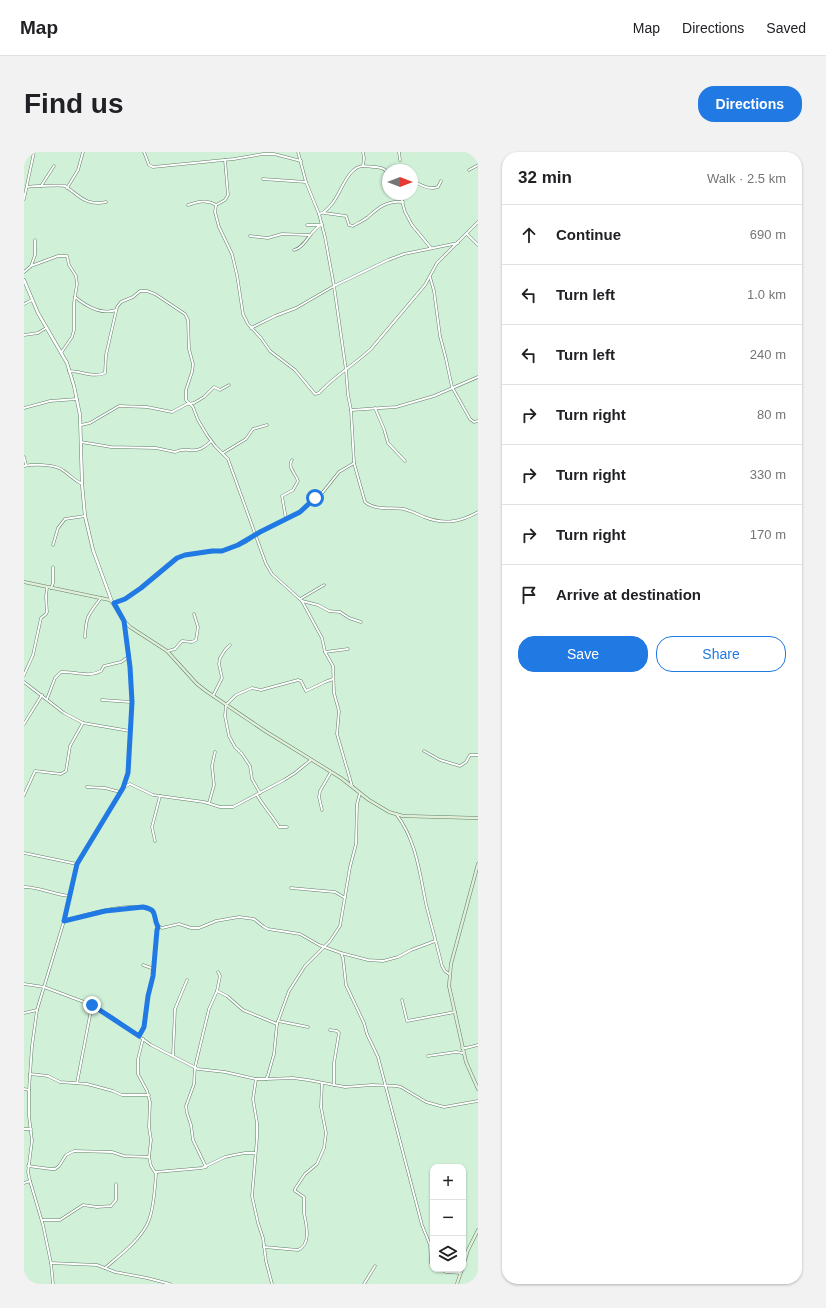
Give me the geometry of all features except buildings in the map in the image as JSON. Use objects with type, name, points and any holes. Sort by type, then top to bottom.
[{"type":"main road","points":[[24,582],[101,598],[113,603],[124,621],[168,651],[197,684],[265,731],[352,786],[375,804],[403,816],[478,818]]},
{"type":"main road","points":[[478,864],[449,974],[449,986],[463,1053],[478,1089]]},
{"type":"main road","points":[[466,1256],[478,1230]]},
{"type":"main road","points":[[457,1284],[461,1273]]},
{"type":"street","points":[[24,199],[34,152]]},
{"type":"street","points":[[67,188],[78,170],[83,152]]},
{"type":"street","points":[[144,152],[150,165],[153,167],[225,160],[263,154],[274,154],[301,161]]},
{"type":"street","points":[[298,152],[306,182],[319,214],[320,225],[334,286],[351,410],[354,464],[365,502],[370,506],[412,511],[426,518],[438,521],[458,521],[478,512]]},
{"type":"street","points":[[363,152],[363,166]]},
{"type":"street","points":[[399,152],[400,160]]},
{"type":"street","points":[[216,205],[225,200],[228,195],[225,160]]},
{"type":"street","points":[[469,170],[478,165]]},
{"type":"street","points":[[41,186],[54,166]]},
{"type":"street","points":[[324,213],[336,199],[347,176],[359,167],[363,166],[382,168]]},
{"type":"street","points":[[263,179],[306,182]]},
{"type":"street","points":[[418,183],[426,188],[430,188],[438,186],[441,181]]},
{"type":"street","points":[[27,187],[61,185],[88,202],[98,204],[106,202]]},
{"type":"street","points":[[188,205],[203,201],[212,202],[216,205]]},
{"type":"street","points":[[319,214],[324,213],[346,216],[350,225],[353,226],[388,202],[402,202],[405,212],[412,225],[431,248]]},
{"type":"street","points":[[216,205],[219,227],[232,254],[243,314],[250,328],[259,336],[270,351],[295,370],[315,394],[371,349],[430,277],[437,263],[478,222]]},
{"type":"street","points":[[307,226],[320,225]]},
{"type":"street","points":[[294,250],[302,247],[309,236],[320,225]]},
{"type":"street","points":[[250,236],[262,238],[282,234],[309,236]]},
{"type":"street","points":[[467,234],[478,245]]},
{"type":"street","points":[[31,266],[34,255],[35,240]]},
{"type":"street","points":[[250,328],[296,308],[334,286],[388,260],[404,254],[459,242]]},
{"type":"street","points":[[24,272],[31,266],[58,256],[67,256],[69,264],[77,280],[74,303],[74,330],[72,337],[61,353]]},
{"type":"street","points":[[430,277],[434,291],[440,336],[452,387],[470,418],[474,422],[478,421]]},
{"type":"street","points":[[24,280],[46,328],[61,353],[69,371],[77,399],[81,425],[82,484],[85,516],[93,550],[113,603],[125,599],[141,588],[177,558],[185,555],[226,550],[246,542],[256,534],[300,512],[323,492],[339,472],[354,464]]},
{"type":"street","points":[[69,371],[78,371],[86,374],[105,374],[106,356],[116,310],[121,302],[133,297],[140,291],[147,290],[155,294],[185,314],[188,320],[189,349],[193,364],[185,393],[186,400],[192,407],[211,441],[228,459],[266,564],[272,574],[301,600],[320,634],[325,652],[332,666],[334,693],[339,711],[337,734],[352,786]]},
{"type":"street","points":[[75,297],[91,308],[112,311],[116,310]]},
{"type":"street","points":[[24,304],[32,300]]},
{"type":"street","points":[[74,303],[79,301]]},
{"type":"street","points":[[112,311],[116,314]]},
{"type":"street","points":[[24,336],[38,333],[46,328]]},
{"type":"street","points":[[351,410],[396,406],[423,400],[478,377]]},
{"type":"street","points":[[81,425],[90,424],[119,406],[147,408],[168,412],[174,411],[194,403],[204,397],[214,387],[220,390],[229,385]]},
{"type":"street","points":[[24,408],[50,401],[77,399]]},
{"type":"street","points":[[375,408],[388,443],[405,461]]},
{"type":"street","points":[[223,453],[246,439],[253,429],[267,425]]},
{"type":"street","points":[[81,442],[111,447],[156,448],[176,452],[179,450],[197,451],[205,447],[211,441]]},
{"type":"street","points":[[24,457],[25,466],[60,468],[72,479],[82,484]]},
{"type":"street","points":[[286,519],[282,496],[293,490],[298,481],[290,466],[292,460]]},
{"type":"street","points":[[53,545],[58,528],[64,519],[85,516]]},
{"type":"street","points":[[51,588],[53,583],[52,568]]},
{"type":"street","points":[[301,600],[324,585]]},
{"type":"street","points":[[24,675],[33,655],[41,618],[47,612],[47,587]]},
{"type":"street","points":[[84,638],[88,616],[101,598]]},
{"type":"street","points":[[301,600],[318,605],[329,611],[340,612],[361,622]]},
{"type":"street","points":[[168,651],[175,649],[182,641],[192,642],[196,640],[198,626],[194,614]]},
{"type":"street","points":[[123,788],[128,767],[132,702],[130,667],[124,621]]},
{"type":"street","points":[[213,696],[222,678],[219,664],[220,658],[230,645]]},
{"type":"street","points":[[325,652],[348,649]]},
{"type":"street","points":[[47,699],[55,678],[61,672],[95,674],[101,671],[104,666],[121,662],[128,657]]},
{"type":"street","points":[[286,827],[279,827],[266,806],[260,801],[252,779],[250,766],[235,747],[229,736],[225,716],[226,705],[236,695],[252,688],[261,690],[298,680],[301,681],[306,691],[333,679]]},
{"type":"street","points":[[24,682],[64,712],[83,723],[130,731]]},
{"type":"street","points":[[24,724],[42,695]]},
{"type":"street","points":[[102,700],[132,702]]},
{"type":"street","points":[[24,795],[35,771],[61,774],[66,771],[70,746],[83,723]]},
{"type":"street","points":[[424,751],[440,760],[460,766],[466,762],[470,755],[478,755]]},
{"type":"street","points":[[209,803],[214,785],[212,766],[215,752]]},
{"type":"street","points":[[53,1284],[51,1263],[42,1220],[30,1181],[28,1166],[32,1147],[29,1090],[32,1046],[37,1010],[64,921],[77,864],[120,792],[123,788],[130,784],[150,794],[209,803],[220,807],[234,807],[295,773],[311,760]]},
{"type":"street","points":[[322,810],[319,797],[320,790],[331,772]]},
{"type":"street","points":[[87,787],[105,788],[120,792]]},
{"type":"street","points":[[266,1079],[274,1054],[277,1024],[285,999],[293,982],[310,960],[334,936],[340,926],[350,867],[356,844],[356,804],[360,793]]},
{"type":"street","points":[[155,841],[152,827],[160,796]]},
{"type":"street","points":[[396,814],[403,824],[416,857],[442,966],[449,974]]},
{"type":"street","points":[[24,853],[77,864]]},
{"type":"street","points":[[24,887],[70,896]]},
{"type":"street","points":[[291,888],[335,892],[345,898]]},
{"type":"street","points":[[64,921],[105,911],[143,907],[148,908],[154,913],[158,927],[154,969],[144,1027],[139,1036]]},
{"type":"street","points":[[158,927],[162,928],[179,924],[191,928],[199,928],[216,921],[239,917],[254,919],[268,929],[300,934],[319,946],[368,960],[383,961],[398,957],[411,950],[435,941]]},
{"type":"street","points":[[341,953],[343,958],[346,985],[364,1022],[367,1034],[378,1057],[384,1085],[396,1121],[403,1155],[422,1225],[430,1245]]},
{"type":"street","points":[[143,965],[154,969]]},
{"type":"street","points":[[206,1167],[193,1140],[186,1106],[194,1084],[195,1067],[209,1009],[217,991],[220,976],[218,972]]},
{"type":"street","points":[[173,1056],[175,1009],[187,980]]},
{"type":"street","points":[[24,984],[44,987],[92,1005],[155,1047],[201,1070],[225,1072],[256,1079],[293,1078],[345,1087],[384,1085],[401,1087],[426,1102],[439,1107],[478,1101]]},
{"type":"street","points":[[217,991],[227,996],[243,1010],[277,1024]]},
{"type":"street","points":[[402,1000],[407,1021],[455,1012]]},
{"type":"street","points":[[77,1083],[92,1005]]},
{"type":"street","points":[[24,1013],[37,1010]]},
{"type":"street","points":[[278,1021],[308,1027]]},
{"type":"street","points":[[330,1030],[339,1033],[334,1062],[334,1085]]},
{"type":"street","points":[[105,1268],[123,1253],[139,1236],[149,1221],[156,1172],[151,1166],[149,1158],[151,1140],[149,1126],[149,1095],[138,1074],[138,1059],[143,1039]]},
{"type":"street","points":[[462,1048],[478,1045]]},
{"type":"street","points":[[428,1056],[456,1052],[463,1053]]},
{"type":"street","points":[[30,1074],[48,1076],[60,1082],[99,1087],[122,1095],[149,1095]]},
{"type":"street","points":[[256,1079],[253,1099],[257,1124],[252,1196],[263,1238],[272,1284]]},
{"type":"street","points":[[264,1247],[298,1250],[304,1246],[306,1240],[304,1197],[295,1191],[295,1189],[305,1174],[317,1164],[324,1148],[326,1133],[321,1107],[322,1083]]},
{"type":"street","points":[[24,1089],[29,1090]]},
{"type":"street","points":[[24,1129],[31,1129]]},
{"type":"street","points":[[28,1166],[51,1169],[55,1168],[59,1166],[66,1154],[74,1151],[112,1152],[124,1156],[149,1158]]},
{"type":"street","points":[[156,1172],[206,1167],[229,1156],[255,1153]]},
{"type":"street","points":[[24,1183],[30,1181]]},
{"type":"street","points":[[42,1220],[60,1220],[70,1212],[83,1205],[97,1208],[111,1206],[116,1200],[116,1184]]},
{"type":"street","points":[[51,1263],[96,1265],[115,1272],[170,1284]]},
{"type":"street","points":[[364,1284],[375,1266]]},
{"type":"street","points":[[446,1272],[461,1273]]},
{"type":"street","points":[[471,1284],[478,1281]]},
{"type":"route","points":[[92,1005],[139,1036],[144,1027],[144,1017],[153,976],[158,927],[152,910],[143,907],[123,908],[92,913],[64,921],[77,864],[123,788],[128,773],[132,702],[130,667],[124,621],[114,603],[125,599],[141,588],[177,558],[185,555],[222,551],[246,542],[256,534],[300,512],[315,498]]}]
